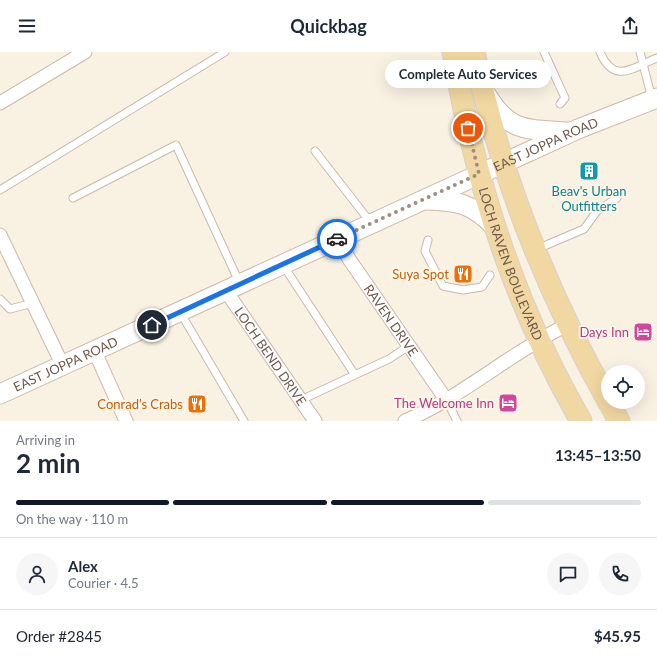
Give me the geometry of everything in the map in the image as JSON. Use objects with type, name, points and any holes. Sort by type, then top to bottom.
[{"type":"main road","name":"LOCH RAVEN BOULEVARD","points":[[453,52],[471,142],[495,227],[540,338],[582,421]]},
{"type":"main road","name":"LOCH RAVEN BOULEVARD","points":[[474,52],[482,89],[503,163],[535,250],[567,325],[601,388]]},
{"type":"main road","points":[[482,89],[494,109],[510,123],[528,129],[571,132]]},
{"type":"main road","name":"EAST JOPPA ROAD","points":[[0,394],[95,352],[338,238],[571,132],[654,99]]},
{"type":"main road","points":[[422,200],[460,203],[475,208],[495,227]]},
{"type":"main road","name":"LOCH RAVEN BOULEVARD","points":[[612,409],[619,421]]},
{"type":"street","points":[[0,103],[85,52]]},
{"type":"street","points":[[0,235],[62,366]]},
{"type":"street","name":"RAVEN DRIVE","points":[[338,238],[349,259],[447,401]]},
{"type":"street","name":"LOCH BEND DRIVE","points":[[233,287],[272,360],[315,421]]},
{"type":"street","points":[[405,421],[447,401],[540,338],[567,325]]},
{"type":"street","points":[[95,352],[126,421]]},
{"type":"lane","points":[[0,190],[225,52]]},
{"type":"lane","points":[[544,52],[565,98],[560,104]]},
{"type":"lane","points":[[600,52],[605,64],[614,71],[622,72],[657,58]]},
{"type":"lane","points":[[640,52],[654,99]]},
{"type":"lane","points":[[73,198],[176,145],[233,287]]},
{"type":"lane","points":[[315,151],[371,223]]},
{"type":"lane","points":[[535,250],[584,229],[597,211],[617,198]]},
{"type":"lane","points":[[428,240],[425,251],[443,286],[463,290],[482,287],[490,275]]},
{"type":"lane","points":[[282,264],[355,375]]},
{"type":"lane","points":[[0,300],[10,310],[33,303]]},
{"type":"lane","points":[[180,312],[244,421]]},
{"type":"lane","points":[[301,400],[389,359],[409,346]]},
{"type":"lane","points":[[447,401],[457,421]]},
{"type":"way so far","points":[[337,239],[479,174],[468,128]]},
{"type":"place","name":"Complete Auto Services","points":[[468,128]]},
{"type":"place","name":"Beav's Urban Outfitters","points":[[589,171]]},
{"type":"place","name":"Suya Spot","points":[[463,274]]},
{"type":"place","name":"Days Inn","points":[[643,332]]},
{"type":"place","name":"The Welcome Inn","points":[[508,403]]},
{"type":"place","name":"Conrad’s Crabs","points":[[197,404]]},
{"type":"route","points":[[152,325],[337,239]]}]
